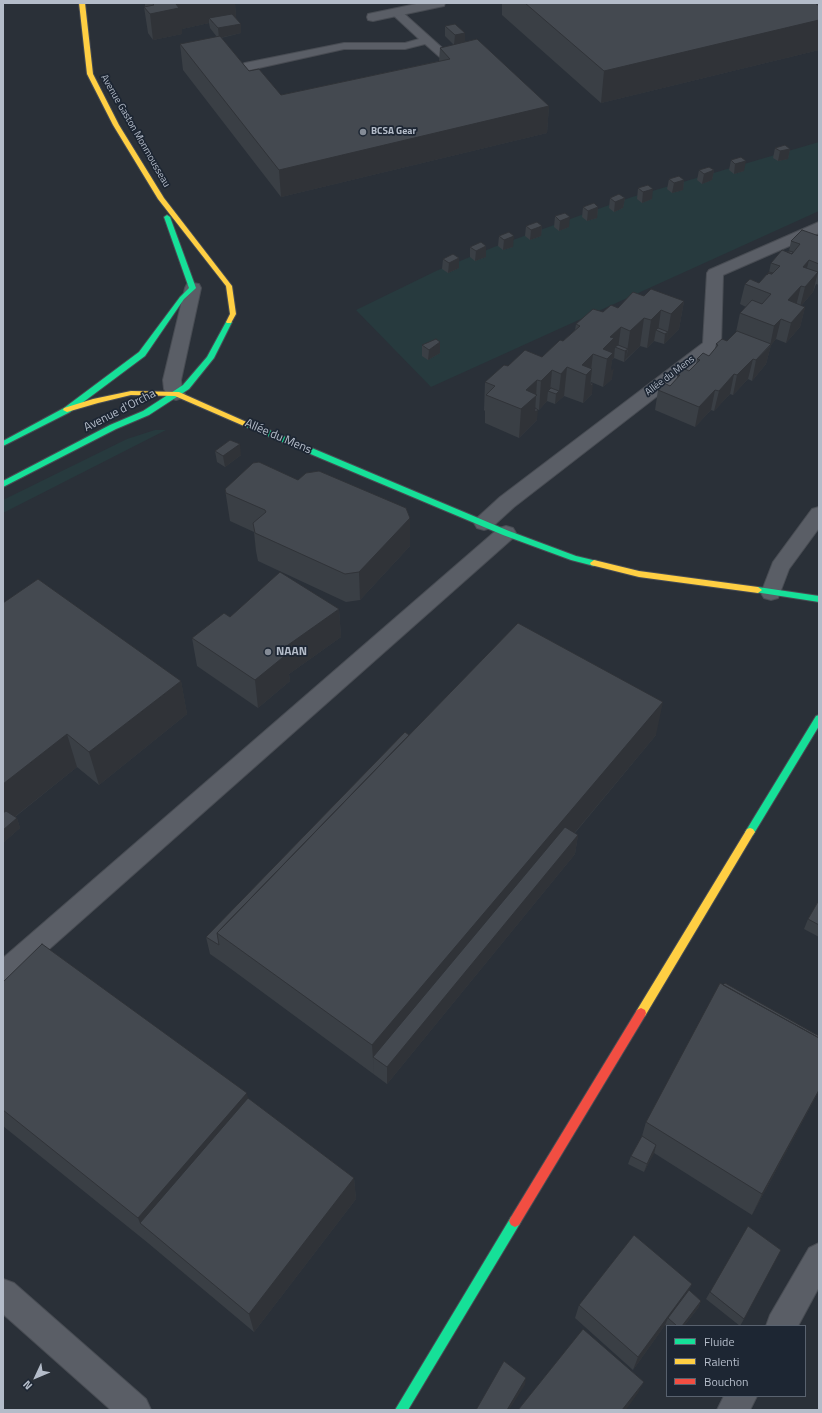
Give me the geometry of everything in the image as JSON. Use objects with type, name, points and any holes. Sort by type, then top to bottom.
[{"type":"main road","name":"Avenue Gaston Monmousseau","points":[[82,3],[90,74],[116,125],[161,199],[230,286]]},
{"type":"main road","name":"Avenue Gaston Monmousseau","points":[[161,199],[193,288]]},
{"type":"main road","name":"Avenue d'Orcha","points":[[3,484],[113,428],[146,414],[186,386],[210,358],[233,314],[230,286]]},
{"type":"main road","points":[[3,444],[67,410],[142,354],[182,298],[193,288]]},
{"type":"main road","name":"Allée du Mens","points":[[67,410],[96,401],[131,393],[176,394],[506,533],[574,558],[639,574],[819,599]]},
{"type":"main road","points":[[401,1410],[819,718]]},
{"type":"street","points":[[373,17],[439,3]]},
{"type":"street","name":"Allée du Mens","points":[[484,523],[506,502],[712,345],[714,274],[819,227]]},
{"type":"street","points":[[176,394],[173,389],[172,380],[193,288]]},
{"type":"street","points":[[771,593],[780,567],[819,514]]},
{"type":"street","points":[[3,974],[506,533]]},
{"type":"street","points":[[782,1325],[819,1258]]},
{"type":"street","points":[[3,1294],[135,1410]]},
{"type":"street","points":[[733,1410],[740,1397]]},
{"type":"lane","points":[[396,12],[455,65]]},
{"type":"lane","points":[[245,67],[344,46],[405,46],[428,40]]},
{"type":"green space","points":[[819,142],[819,211],[431,387],[356,310],[436,271],[494,247],[584,214],[632,197]]},
{"type":"green space","points":[[155,430],[166,430],[3,513],[3,500],[127,439]]},
{"type":"building","points":[[152,3],[181,3],[176,4],[179,8],[150,14],[144,7],[154,5]]},
{"type":"building","points":[[525,3],[815,3],[819,6],[819,20],[604,71]]},
{"type":"building","points":[[232,14],[241,24],[218,28],[209,18]]},
{"type":"building","points":[[455,24],[465,33],[455,35],[445,26]]},
{"type":"building","points":[[220,36],[249,71],[259,69],[281,95],[450,59],[440,48],[477,39],[549,106],[279,170],[180,44]]},
{"type":"building","points":[[785,145],[790,149],[780,151],[775,148]]},
{"type":"building","points":[[741,157],[746,161],[735,164],[731,160]]},
{"type":"building","points":[[709,167],[714,170],[704,174],[699,170]]},
{"type":"building","points":[[679,176],[684,180],[674,183],[669,179]]},
{"type":"building","points":[[648,185],[653,189],[643,192],[638,188]]},
{"type":"building","points":[[619,194],[625,198],[615,202],[610,198]]},
{"type":"building","points":[[594,203],[598,207],[588,211],[583,207]]},
{"type":"building","points":[[565,213],[570,217],[560,221],[555,216]]},
{"type":"building","points":[[537,222],[542,226],[531,230],[526,226]]},
{"type":"building","points":[[802,230],[819,236],[819,264],[809,260],[803,267],[818,272],[805,287],[801,286],[788,300],[805,307],[791,323],[781,319],[774,326],[740,313],[752,300],[762,304],[771,294],[745,284],[750,279],[759,283],[768,273],[772,274],[780,266],[771,263],[782,250],[792,254],[800,244],[791,241]]},
{"type":"building","points":[[509,232],[514,236],[504,240],[499,236]]},
{"type":"building","points":[[481,242],[486,246],[476,251],[470,247]]},
{"type":"building","points":[[453,254],[459,258],[449,263],[443,259]]},
{"type":"building","points":[[651,289],[684,301],[671,314],[661,310],[651,320],[644,318],[630,331],[621,327],[610,337],[614,338],[603,349],[613,353],[607,359],[593,354],[582,365],[592,369],[586,375],[567,367],[561,374],[552,370],[541,381],[537,380],[526,390],[537,395],[521,409],[486,395],[495,386],[485,382],[504,365],[508,366],[525,350],[542,357],[560,340],[563,341],[580,326],[576,324],[593,309],[603,312],[611,305],[618,308],[633,292],[644,296]]},
{"type":"building","points":[[658,328],[668,332],[665,334],[656,330]]},
{"type":"building","points":[[737,331],[771,344],[756,360],[753,359],[737,375],[734,374],[719,391],[715,390],[699,407],[658,390],[664,383],[670,386],[680,375],[677,375],[683,368],[689,371],[700,360],[697,359],[703,353],[709,356],[718,345],[716,344],[722,339],[727,341]]},
{"type":"building","points":[[436,339],[440,342],[429,350],[422,345]]},
{"type":"building","points":[[618,345],[628,349],[625,351],[615,347]]},
{"type":"building","points":[[551,388],[559,391],[556,394],[548,391]]},
{"type":"building","points":[[230,440],[240,444],[223,456],[215,451]]},
{"type":"building","points":[[259,462],[298,480],[306,473],[319,471],[406,508],[410,518],[359,572],[345,574],[255,533],[253,523],[266,512],[265,510],[226,493],[225,489],[253,463]]},
{"type":"building","points":[[280,572],[339,609],[281,650],[287,654],[255,680],[192,638],[224,613],[230,617]]},
{"type":"building","points":[[38,579],[181,681],[89,752],[67,734],[3,784],[3,603]]},
{"type":"building","points":[[518,623],[663,702],[372,1045],[217,933]]},
{"type":"building","points":[[405,732],[409,735],[217,933],[219,945],[206,937]]},
{"type":"building","points":[[6,811],[17,818],[3,830],[3,813]]},
{"type":"building","points":[[565,827],[578,835],[387,1067],[373,1057]]},
{"type":"building","points":[[819,900],[819,925],[808,919]]},
{"type":"building","points":[[42,944],[247,1093],[138,1218],[3,1110],[3,982]]},
{"type":"building","points":[[720,983],[819,1038],[819,1090],[762,1194],[646,1122]]},
{"type":"building","points":[[725,983],[819,1036],[819,1038],[723,985]]},
{"type":"building","points":[[248,1098],[354,1178],[249,1314],[140,1223]]},
{"type":"building","points":[[642,1136],[656,1145],[647,1164],[631,1156]]},
{"type":"building","points":[[748,1226],[781,1250],[744,1319],[710,1292]]},
{"type":"building","points":[[634,1235],[692,1284],[638,1357],[579,1305]]},
{"type":"building","points":[[689,1290],[701,1301],[683,1325],[676,1325],[668,1318]]},
{"type":"building","points":[[583,1329],[644,1382],[622,1410],[518,1410]]},
{"type":"building","points":[[504,1361],[526,1378],[507,1410],[476,1410]]},
{"type":"traffic: fast","points":[[3,444],[67,410],[142,354],[182,298],[193,288],[167,217]]},
{"type":"traffic: fast","points":[[3,484],[113,427],[146,413],[186,387],[210,358],[229,322]]},
{"type":"traffic: fast","points":[[247,424],[506,533],[574,558],[594,563]]},
{"type":"traffic: fast","points":[[758,590],[819,599]]},
{"type":"traffic: fast","points":[[750,832],[819,718]]},
{"type":"traffic: fast","points":[[401,1410],[515,1221]]},
{"type":"traffic: slow","points":[[82,3],[90,74],[116,125],[161,199],[229,286],[233,314],[229,322]]},
{"type":"traffic: slow","points":[[67,410],[96,401],[131,393],[176,394],[247,424]]},
{"type":"traffic: slow","points":[[594,563],[639,574],[758,590]]},
{"type":"traffic: slow","points":[[641,1013],[750,832]]},
{"type":"traffic: jam","points":[[515,1221],[641,1013]]},
{"type":"place","name":"BCSA Gear","points":[[363,132]]},
{"type":"place","name":"NAAN","points":[[268,652]]}]
